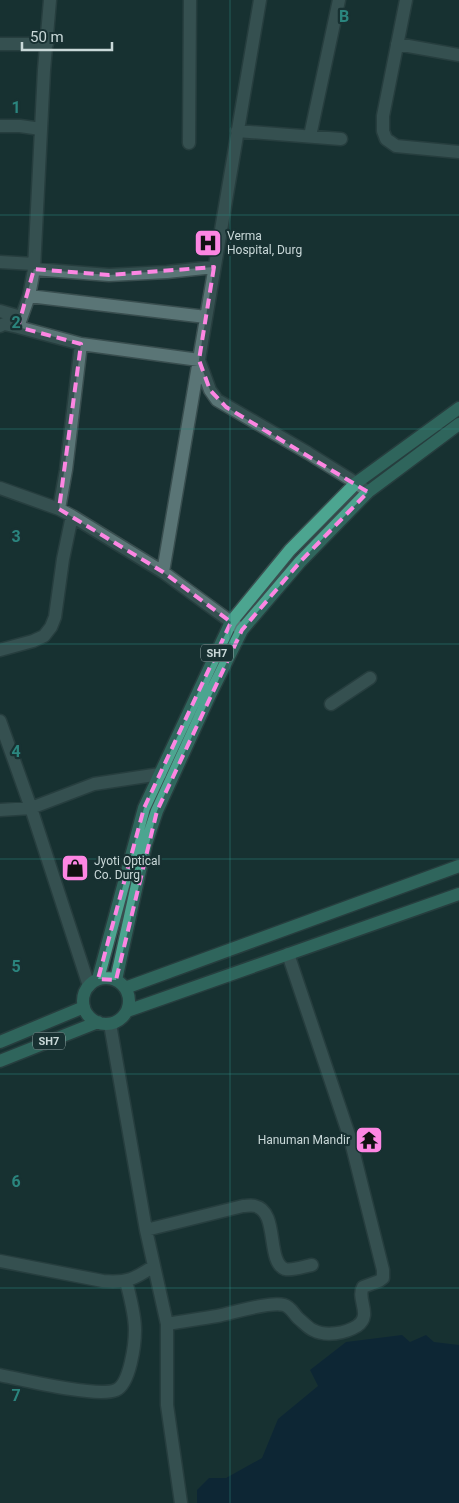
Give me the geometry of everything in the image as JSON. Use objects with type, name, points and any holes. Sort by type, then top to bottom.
[{"type":"main road","name":"SH7","points":[[0,1042],[84,1007],[84,996],[93,983],[144,808],[232,622],[290,550],[356,482],[459,408]]},
{"type":"main road","name":"SH7","points":[[0,1061],[104,1023],[120,1019],[127,1011],[130,999],[121,984],[146,844],[157,811],[242,630],[300,562],[368,492],[459,424]]},
{"type":"main road","points":[[93,983],[107,978],[121,984],[459,866]]},
{"type":"main road","points":[[127,1011],[459,894]]},
{"type":"main road","points":[[84,1007],[89,1016],[104,1023]]},
{"type":"street","points":[[20,322],[29,296],[34,267],[50,0]]},
{"type":"street","points":[[189,143],[190,0]]},
{"type":"street","points":[[163,572],[260,0]]},
{"type":"street","points":[[310,136],[339,0]]},
{"type":"street","points":[[406,0],[383,116],[383,131],[386,139],[396,146],[459,152]]},
{"type":"street","points":[[0,44],[47,44]]},
{"type":"street","points":[[398,44],[459,55]]},
{"type":"street","points":[[0,126],[41,129]]},
{"type":"street","points":[[238,131],[341,138]]},
{"type":"street","points":[[0,262],[109,275],[214,267]]},
{"type":"street","points":[[29,296],[206,317]]},
{"type":"street","points":[[0,311],[20,322],[81,344],[198,360]]},
{"type":"street","points":[[0,326],[20,322]]},
{"type":"street","points":[[59,509],[66,470],[81,344]]},
{"type":"street","points":[[198,360],[216,400],[356,482],[368,492]]},
{"type":"street","points":[[0,488],[59,509],[72,516],[163,572],[242,630]]},
{"type":"street","points":[[0,650],[33,641],[44,636],[51,627],[55,617],[63,559],[72,516]]},
{"type":"street","points":[[331,704],[370,678]]},
{"type":"street","points":[[0,721],[93,983]]},
{"type":"street","points":[[0,810],[31,808],[94,784],[160,774]]},
{"type":"street","points":[[167,1324],[267,1305],[283,1305],[290,1308],[296,1316],[313,1330],[326,1334],[343,1332],[358,1325],[363,1318],[365,1307],[362,1298],[363,1287],[379,1282],[383,1278],[383,1270],[350,1138],[288,954]]},
{"type":"street","points":[[104,1023],[167,1324],[167,1404],[181,1503]]},
{"type":"street","points":[[146,1230],[243,1206],[254,1205],[265,1212],[269,1221],[276,1256],[281,1266],[290,1269],[312,1265]]},
{"type":"street","points":[[0,1261],[103,1281],[118,1282],[126,1282],[136,1278],[154,1266]]},
{"type":"street","points":[[0,1375],[90,1392],[118,1390],[124,1384],[128,1374],[135,1330],[126,1282]]},
{"type":"highlighted area","points":[[214,267],[199,360],[210,390],[226,407],[368,492],[300,562],[242,630],[157,811],[116,980],[98,979],[144,808],[231,622],[163,572],[59,509],[81,344],[18,327],[34,269],[109,275]]},
{"type":"water","points":[[402,1335],[410,1342],[426,1335],[434,1342],[459,1345],[459,1503],[197,1503],[197,1490],[209,1478],[226,1478],[262,1458],[278,1419],[318,1386],[310,1370],[346,1342]]},
{"type":"building","points":[[197,232],[212,233],[209,253],[196,252]]},
{"type":"place","name":"Verma Hospital, Durg","points":[[208,243]]},
{"type":"place","name":"Jyoti Optical Co. Durg","points":[[75,868]]},
{"type":"place","name":"Hanuman Mandir","points":[[369,1140]]}]
